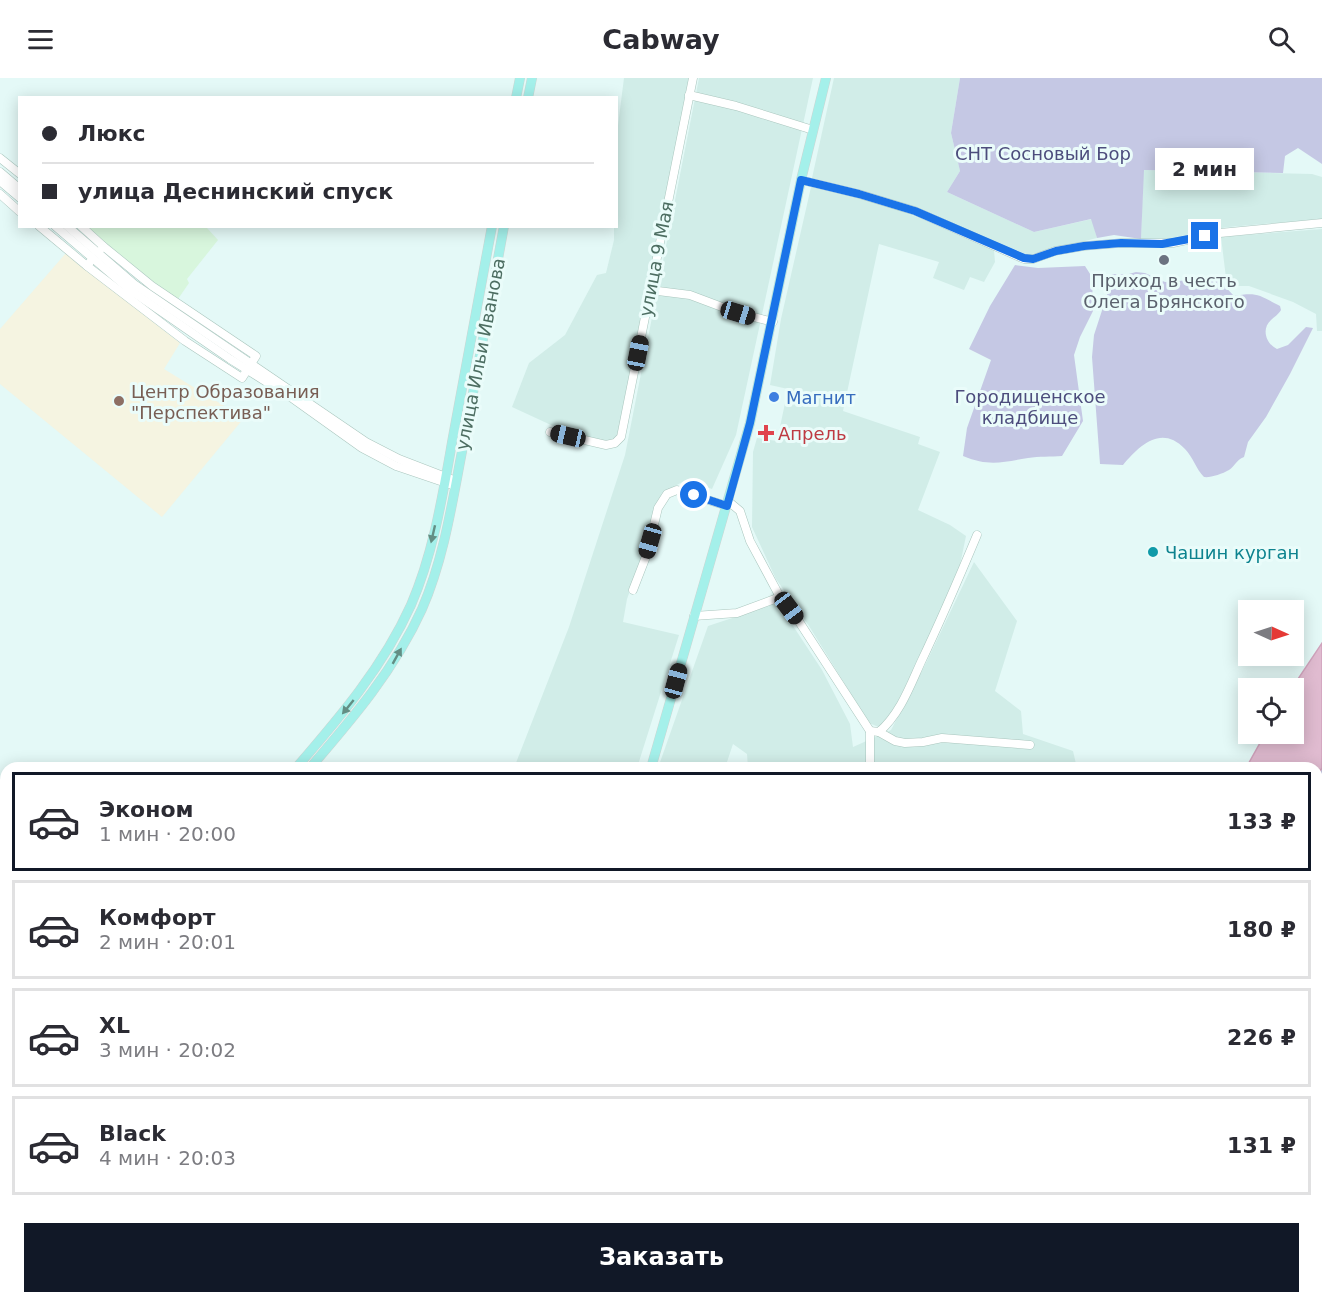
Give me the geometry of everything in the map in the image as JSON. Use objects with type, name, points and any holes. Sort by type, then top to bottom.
[{"type":"main road","points":[[516,96],[520,78]]},
{"type":"main road","points":[[528,96],[532,78]]},
{"type":"main road","points":[[653,762],[750,423],[801,180],[826,78]]},
{"type":"main road","name":"улица Ильи Иванова","points":[[301,762],[359,692],[397,633],[422,574],[433,538],[445,480],[492,228]]},
{"type":"main road","name":"улица Ильи Иванова","points":[[315,762],[379,686],[422,609],[434,577],[456,484],[504,228]]},
{"type":"street","name":"улица 9 Мая","points":[[550,432],[606,445],[615,443],[621,437],[693,78]]},
{"type":"street","points":[[689,95],[744,108],[813,130]]},
{"type":"street","points":[[0,158],[18,172]]},
{"type":"street","points":[[0,172],[18,187]]},
{"type":"street","points":[[801,180],[915,211],[1024,258],[1033,259],[1056,251],[1084,246],[1173,243],[1257,228],[1322,223]]},
{"type":"street","points":[[0,181],[18,196]]},
{"type":"street","points":[[0,194],[18,210]]},
{"type":"street","points":[[41,228],[185,341],[242,378],[256,356],[152,286],[58,228]]},
{"type":"street","points":[[69,228],[98,253],[130,290],[382,451],[456,484]]},
{"type":"street","points":[[82,228],[98,253]]},
{"type":"street","points":[[87,266],[98,253]]},
{"type":"street","points":[[650,290],[690,295],[738,313],[772,322]]},
{"type":"street","points":[[633,590],[647,554],[658,508],[667,494],[677,490],[728,503],[740,511],[750,541],[780,597],[870,730],[870,762]]},
{"type":"street","points":[[879,732],[888,724],[902,703],[977,535]]},
{"type":"street","points":[[694,616],[737,613],[780,597]]},
{"type":"street","points":[[870,730],[905,743],[942,738],[1030,745]]},
{"type":"shaded area","points":[[624,78],[690,78],[657,250],[617,436],[611,445],[603,445],[512,407],[529,363],[565,335],[597,275],[606,273],[614,240],[614,228],[618,228],[618,125]]},
{"type":"shaded area","points":[[699,78],[813,78],[736,435],[712,489],[686,480],[662,493],[627,599],[623,622],[679,635],[639,762],[516,762],[569,627],[625,455]]},
{"type":"shaded area","points":[[834,78],[960,78],[951,133],[960,171],[947,192],[1034,232],[1092,219],[1097,238],[1028,255],[944,220],[878,196],[812,178]]},
{"type":"shaded area","points":[[1143,170],[1312,174],[1322,177],[1322,219],[1228,227],[1171,238],[1141,239]]},
{"type":"shaded area","points":[[811,187],[866,198],[933,223],[994,250],[995,262],[984,282],[970,277],[964,290],[933,278],[939,262],[879,244],[843,411],[920,437],[918,444],[940,452],[918,510],[950,525],[966,536],[960,565],[923,651],[894,709],[881,728],[869,723],[809,626],[776,579],[752,527],[753,452],[757,438],[777,441],[788,389],[770,385],[781,319]]},
{"type":"shaded area","points":[[90,228],[207,228],[218,240],[187,279],[189,283],[178,299],[158,287],[87,232]]},
{"type":"shaded area","points":[[1322,229],[1322,331],[1317,331],[1316,314],[1293,302],[1249,286],[1227,286],[1221,237]]},
{"type":"shaded area","name":"Центр Образования \"Перспектива\"","points":[[66,253],[180,343],[164,369],[244,418],[162,517],[0,384],[0,329]]},
{"type":"shaded area","points":[[974,562],[1017,621],[995,691],[1021,711],[1023,734],[1073,751],[1076,762],[748,762],[747,754],[733,744],[727,762],[660,762],[708,626],[778,603],[822,670],[850,724],[853,747],[891,730]]},
{"type":"shaded area","points":[[1322,643],[1322,762],[1249,762],[1259,744],[1304,744],[1304,678],[1299,678]]},
{"type":"green space","name":"СНТ Сосновый Бор","points":[[960,78],[1322,78],[1322,164],[1298,148],[1285,156],[1283,173],[1144,170],[1141,239],[1114,235],[1097,238],[1091,219],[1034,232],[947,192],[960,171],[951,133]]},
{"type":"green space","name":"Городищенское кладбище","points":[[1015,265],[1038,268],[1085,266],[1092,277],[1093,311],[1074,355],[1083,421],[1062,456],[1032,457],[996,463],[981,462],[963,456],[967,428],[991,360],[969,349],[990,306]]},
{"type":"green space","points":[[1145,273],[1165,282],[1217,278],[1234,296],[1258,295],[1280,306],[1281,310],[1266,328],[1266,336],[1270,344],[1277,349],[1288,345],[1306,327],[1313,328],[1266,417],[1248,442],[1244,457],[1223,473],[1204,477],[1185,449],[1167,438],[1151,440],[1123,465],[1100,464],[1092,357],[1094,335],[1108,292],[1109,274]]},
{"type":"place","name":"Приход в честь Олега Брянского","points":[[1164,260]]},
{"type":"place","name":"Магнит","points":[[774,397]]},
{"type":"place","name":"Центр Образования \"Перспектива\"","points":[[119,401]]},
{"type":"place","name":"Апрель","points":[[766,433]]},
{"type":"place","name":"Чашин курган","points":[[1153,552]]},
{"type":"route","points":[[694,495],[727,506],[750,423],[801,180],[915,211],[1024,258],[1033,259],[1056,251],[1084,246],[1121,243],[1162,244],[1205,236]]}]
